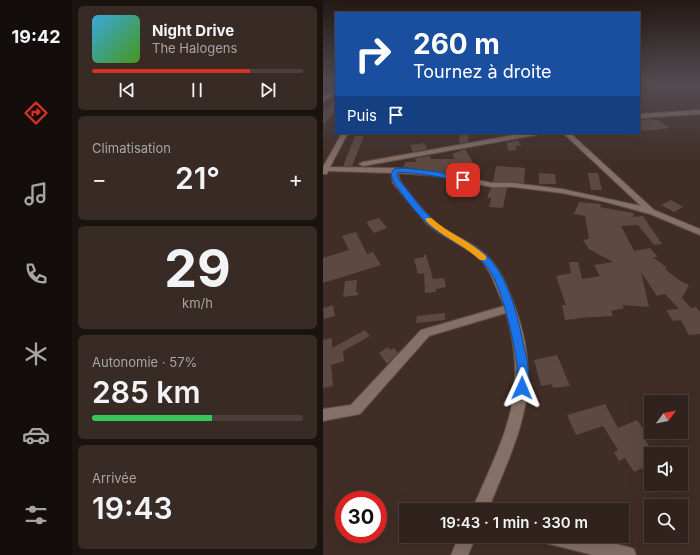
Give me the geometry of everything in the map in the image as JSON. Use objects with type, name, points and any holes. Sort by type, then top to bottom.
[{"type":"street","points":[[640,116],[700,112]]},
{"type":"street","points":[[324,170],[344,134]]},
{"type":"street","points":[[324,170],[343,168],[530,134]]},
{"type":"street","points":[[567,134],[653,212]]},
{"type":"street","points":[[343,168],[396,170],[438,174],[492,185],[513,185],[562,191],[607,200],[653,212],[700,232]]},
{"type":"street","points":[[396,170],[394,174],[396,181],[429,220],[437,228],[475,250],[487,261],[497,276],[510,308],[523,365],[522,388],[517,414],[483,503]]},
{"type":"street","points":[[323,415],[355,410],[425,333],[510,308]]},
{"type":"street","points":[[459,555],[465,543]]},
{"type":"street","points":[[578,543],[628,555]]},
{"type":"building","points":[[327,110],[335,110],[335,114],[333,114],[323,124],[323,114]]},
{"type":"building","points":[[640,120],[658,120],[669,128],[644,131],[640,128]]},
{"type":"building","points":[[460,134],[469,134],[468,142],[459,143]]},
{"type":"building","points":[[355,136],[364,136],[352,166],[343,166]]},
{"type":"building","points":[[518,140],[521,146],[515,146],[517,150],[509,151],[506,143]]},
{"type":"building","points":[[424,143],[427,149],[413,152],[410,145]]},
{"type":"building","points":[[465,149],[474,165],[457,164],[448,173],[403,167],[406,162],[416,162],[415,158],[430,156],[431,159],[455,159],[452,154]]},
{"type":"building","points":[[496,166],[525,168],[524,183],[493,182]]},
{"type":"building","points":[[539,173],[555,174],[556,184],[539,184]]},
{"type":"building","points":[[588,173],[598,173],[602,190],[591,190]]},
{"type":"building","points":[[491,188],[507,188],[503,208],[489,207],[491,198],[487,198]]},
{"type":"building","points":[[671,200],[683,207],[674,212],[661,205]]},
{"type":"building","points":[[579,202],[601,204],[600,207],[634,213],[633,217],[643,216],[662,244],[654,245],[638,225],[621,226],[634,251],[650,248],[658,257],[653,257],[667,268],[665,269],[680,281],[689,285],[682,298],[691,308],[696,307],[700,312],[700,334],[689,335],[681,320],[673,321],[666,310],[679,309],[665,294],[657,296],[641,272],[649,307],[622,305],[624,308],[611,311],[613,316],[565,320],[562,305],[566,305],[556,276],[571,273],[569,262],[578,262],[582,279],[600,276],[594,265],[613,262],[589,249],[583,240],[589,239],[585,216],[574,214]]},
{"type":"building","points":[[379,218],[387,228],[374,233],[366,222]]},
{"type":"building","points":[[356,232],[367,254],[373,252],[381,265],[323,283],[323,258],[349,250],[342,236]]},
{"type":"building","points":[[424,255],[426,255],[433,279],[444,278],[446,287],[436,289],[436,292],[425,293],[424,273],[418,274],[414,259],[424,257]]},
{"type":"building","points":[[357,280],[356,291],[359,295],[343,297],[345,281]]},
{"type":"building","points":[[333,305],[335,316],[324,319],[323,308]]},
{"type":"building","points":[[445,313],[445,320],[416,323],[417,316]]},
{"type":"building","points":[[365,330],[370,336],[343,351],[344,361],[331,365],[333,386],[323,388],[323,340],[332,338],[332,348]]},
{"type":"building","points":[[388,347],[390,350],[394,348],[398,353],[387,364],[379,353]]},
{"type":"building","points":[[557,355],[570,386],[553,388],[552,384],[541,386],[534,360]]},
{"type":"building","points":[[605,404],[618,428],[637,420],[644,430],[643,437],[650,447],[644,447],[644,468],[634,472],[625,458],[619,461],[614,452],[618,450],[603,426],[576,435],[567,415]]},
{"type":"slow traffic","points":[[428,220],[437,228],[475,250],[483,258]]},
{"type":"route","points":[[463,180],[438,174],[404,170],[396,170],[394,174],[396,181],[437,228],[475,250],[487,261],[497,276],[510,308],[514,323],[523,365],[522,388]]}]
